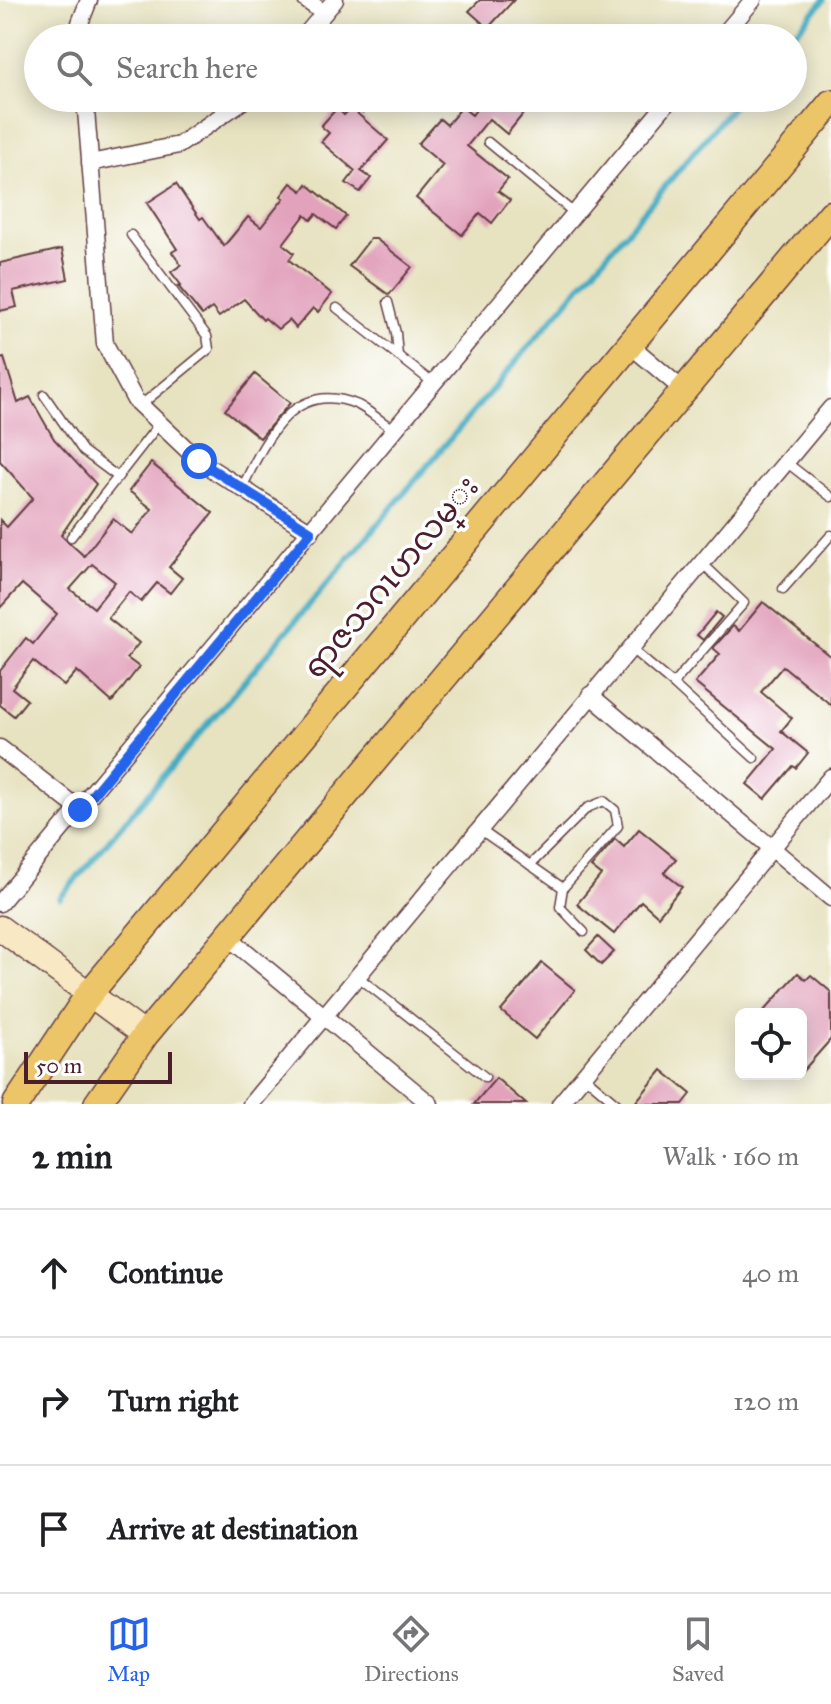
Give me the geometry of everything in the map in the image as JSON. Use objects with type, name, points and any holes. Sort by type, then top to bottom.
[{"type":"main road","name":"ရာဇသဂၤဟလမ္း","points":[[16,1104],[89,994],[831,103]]},
{"type":"main road","points":[[97,1104],[145,1035],[831,214]]},
{"type":"main road","points":[[0,928],[145,1035]]},
{"type":"street","points":[[80,24],[89,0]]},
{"type":"street","points":[[306,0],[329,7],[315,24]]},
{"type":"street","points":[[733,24],[753,0]]},
{"type":"street","points":[[86,112],[105,344],[140,405],[199,461],[311,532]]},
{"type":"street","points":[[90,163],[179,145],[227,112]]},
{"type":"street","points":[[0,903],[659,112]]},
{"type":"street","points":[[629,344],[683,390]]},
{"type":"street","points":[[251,1104],[831,408]]},
{"type":"street","points":[[590,695],[831,898]]},
{"type":"street","points":[[0,748],[80,810]]},
{"type":"street","points":[[560,1104],[831,777]]},
{"type":"street","points":[[227,936],[430,1104]]},
{"type":"lane","points":[[488,142],[575,214]]},
{"type":"lane","points":[[131,235],[207,336],[209,349],[140,405]]},
{"type":"lane","points":[[388,302],[398,356]]},
{"type":"lane","points":[[337,308],[434,384]]},
{"type":"lane","points":[[44,395],[83,451],[118,477]]},
{"type":"lane","points":[[242,488],[265,442],[296,406],[322,397],[358,405],[389,426]]},
{"type":"lane","points":[[71,537],[160,423]]},
{"type":"lane","points":[[786,462],[831,497]]},
{"type":"lane","points":[[783,589],[831,535]]},
{"type":"lane","points":[[673,684],[744,603],[701,563]]},
{"type":"lane","points":[[630,648],[754,758]]},
{"type":"lane","points":[[530,865],[587,808],[604,801],[615,810],[618,826],[563,888],[560,907],[584,932]]},
{"type":"lane","points":[[479,829],[563,888]]},
{"type":"lane","points":[[356,975],[485,1077]]},
{"type":"lane","points":[[583,1076],[617,1104]]},
{"type":"building","points":[[480,0],[514,0],[492,24],[484,24],[469,11]]},
{"type":"building","points":[[333,112],[344,115],[356,112],[388,140],[361,171],[371,178],[360,192],[346,183],[355,171],[321,142],[329,133],[321,126]]},
{"type":"building","points":[[458,112],[472,115],[474,112],[525,112],[507,134],[489,119],[467,146],[508,179],[498,191],[510,200],[492,223],[480,213],[462,235],[416,198],[443,165],[418,144],[440,119],[447,125]]},
{"type":"building","points":[[291,183],[302,191],[307,184],[346,216],[336,229],[316,214],[311,220],[305,215],[283,244],[294,253],[289,260],[332,294],[318,312],[313,308],[296,328],[289,320],[278,329],[265,318],[263,320],[244,299],[219,317],[212,308],[202,315],[178,286],[181,285],[171,272],[181,265],[172,252],[177,249],[147,203],[176,184],[200,219],[203,217],[224,246],[248,217],[261,227],[284,198],[281,196]]},
{"type":"building","points":[[370,239],[376,239],[412,267],[389,295],[349,266]]},
{"type":"building","points":[[62,249],[68,279],[13,291],[17,307],[0,311],[0,263]]},
{"type":"building","points":[[4,358],[18,403],[30,397],[54,439],[96,484],[61,535],[84,556],[113,519],[132,534],[152,509],[129,491],[151,463],[213,513],[169,567],[182,578],[170,593],[157,583],[141,602],[129,592],[108,618],[139,643],[127,658],[139,667],[112,702],[77,671],[64,686],[33,661],[12,688],[27,700],[14,716],[0,705],[0,671],[26,638],[33,644],[57,614],[22,584],[0,608],[0,520],[7,527],[33,498],[0,461],[0,359]],"holes":[[[92,564],[115,582],[94,608],[70,589]]]},
{"type":"building","points":[[255,374],[290,403],[260,438],[225,410]]},
{"type":"building","points":[[763,602],[831,657],[831,705],[783,666],[761,692],[792,718],[781,731],[808,753],[765,799],[747,784],[776,749],[695,683],[720,654],[713,648],[733,626],[739,631]]},
{"type":"building","points":[[716,612],[722,617],[703,640],[697,635]]},
{"type":"building","points":[[639,829],[676,859],[664,873],[682,887],[658,916],[641,901],[614,934],[577,904],[601,875],[591,867],[615,839],[624,847]]},
{"type":"building","points":[[598,937],[614,952],[601,965],[586,950]]},
{"type":"building","points":[[542,963],[575,990],[535,1039],[501,1011]]},
{"type":"building","points":[[798,973],[806,980],[811,975],[831,992],[831,1039],[807,1066],[807,1008],[766,1008]]},
{"type":"building","points":[[662,1070],[691,1094],[683,1104],[634,1104]]},
{"type":"building","points":[[496,1078],[526,1104],[474,1104]]},
{"type":"waterway","points":[[803,24],[824,0]]},
{"type":"waterway","points":[[60,898],[728,112]]},
{"type":"route","points":[[80,810],[311,532],[199,461]]}]
